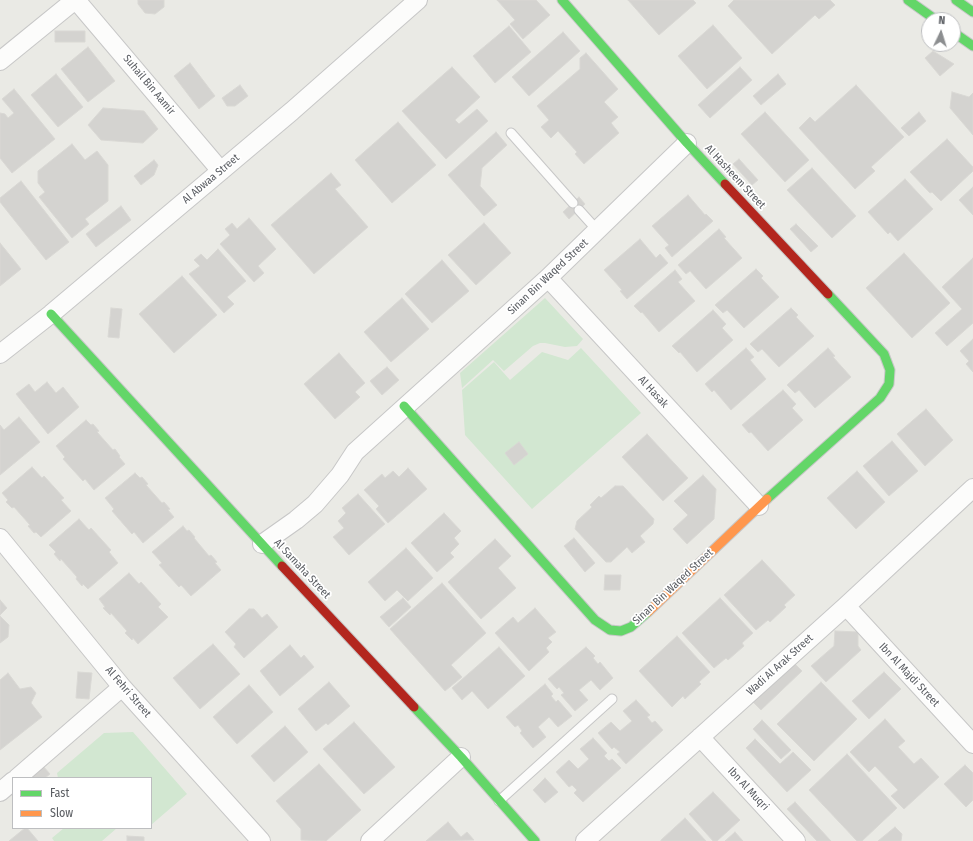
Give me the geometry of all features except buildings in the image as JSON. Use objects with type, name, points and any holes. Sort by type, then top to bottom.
[{"type":"street","points":[[0,61],[76,0]]},
{"type":"street","name":"Suhail Bin Aamir","points":[[76,0],[221,171]]},
{"type":"street","name":"Al Abwaa Street","points":[[0,354],[51,314],[292,111],[418,0]]},
{"type":"street","name":"Al Hasheem Street","points":[[562,0],[687,143],[884,354],[890,370]]},
{"type":"street","points":[[908,0],[925,12]]},
{"type":"street","points":[[956,0],[973,12]]},
{"type":"street","points":[[961,38],[973,46]]},
{"type":"street","name":"Sinan Bin Waqed Street","points":[[262,544],[296,520],[314,504],[340,475],[355,452],[404,406],[548,278],[687,143]]},
{"type":"street","name":"Al Hasak","points":[[548,278],[759,506]]},
{"type":"street","name":"Al Samaha Street","points":[[51,314],[262,544],[462,757],[535,841]]},
{"type":"street","name":"Sinan Bin Waqed Street","points":[[404,406],[595,620],[610,630],[621,631],[631,627],[637,622],[759,506],[880,398],[889,384],[890,370]]},
{"type":"street","name":"Wadi Al Arak Street","points":[[585,841],[846,606],[973,488]]},
{"type":"street","name":"Al Fehri Street","points":[[0,538],[122,687],[261,841]]},
{"type":"street","name":"Ibn Al Majdi Street","points":[[846,606],[973,744]]},
{"type":"street","points":[[18,777],[122,687]]},
{"type":"street","name":"Ibn Al Muqri","points":[[700,737],[796,841]]},
{"type":"street","points":[[370,841],[462,757]]},
{"type":"street","points":[[0,792],[12,782]]},
{"type":"lane","points":[[511,133],[597,230]]},
{"type":"lane","points":[[500,800],[612,699]]},
{"type":"green space","points":[[545,298],[583,339],[577,346],[565,347],[540,343],[533,346],[504,371],[493,360],[462,388],[460,373]]},
{"type":"green space","points":[[581,348],[641,413],[532,509],[465,435],[462,390],[494,362],[510,380],[542,352],[568,360]]},
{"type":"green space","points":[[133,732],[187,794],[152,824],[152,777],[58,777],[57,773],[104,733]]},
{"type":"green space","points":[[63,829],[116,829],[102,841],[54,841],[52,838]]},
{"type":"traffic: fast","points":[[562,0],[687,143],[725,184]]},
{"type":"traffic: fast","points":[[908,0],[925,12]]},
{"type":"traffic: fast","points":[[956,0],[973,12]]},
{"type":"traffic: fast","points":[[961,38],[973,46]]},
{"type":"traffic: fast","points":[[767,499],[880,398],[889,384],[890,370],[884,354],[828,294]]},
{"type":"traffic: fast","points":[[51,314],[282,566]]},
{"type":"traffic: fast","points":[[404,406],[595,620],[610,630],[621,631],[631,627],[648,612]]},
{"type":"traffic: fast","points":[[414,707],[461,757],[535,841]]},
{"type":"traffic: slow","points":[[648,612],[767,499]]},
{"type":"traffic: jam","points":[[725,184],[828,294]]},
{"type":"traffic: jam","points":[[282,566],[414,707]]}]
